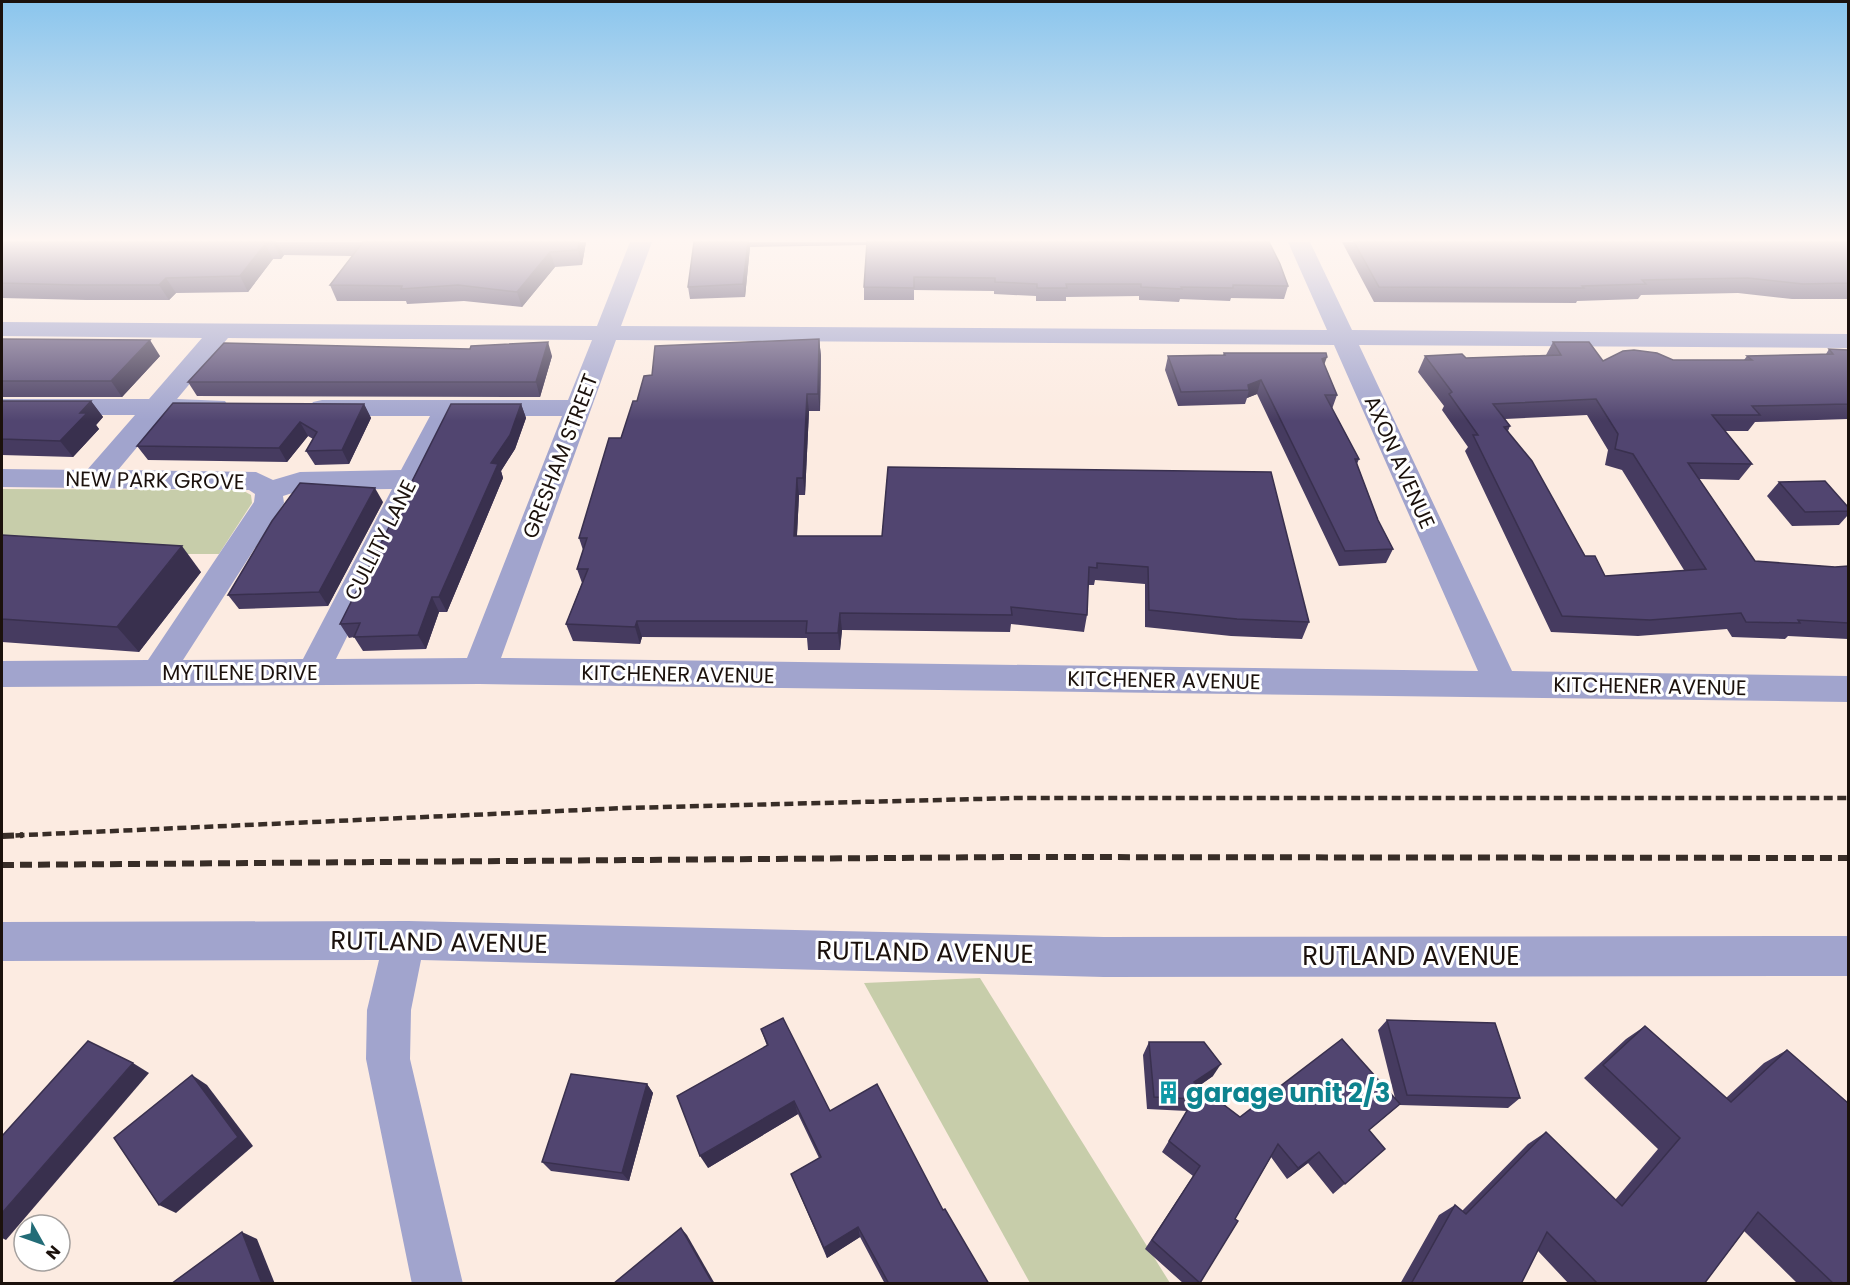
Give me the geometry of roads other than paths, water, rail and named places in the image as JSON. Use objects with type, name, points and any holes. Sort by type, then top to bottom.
[{"type":"street","name":"GRESHAM STREET","points":[[479,671],[618,302]]},
{"type":"street","name":"AXON AVENUE","points":[[1327,302],[1501,684]]},
{"type":"street","points":[[2,329],[1848,340]]},
{"type":"street","points":[[96,478],[222,330]]},
{"type":"street","points":[[2,407],[237,407]]},
{"type":"street","points":[[296,408],[578,408]]},
{"type":"street","name":"CULLITY LANE","points":[[313,672],[447,408]]},
{"type":"street","name":"NEW PARK GROVE","points":[[2,478],[256,481],[269,491],[300,481],[411,479]]},
{"type":"street","points":[[157,673],[269,503],[269,491]]},
{"type":"street","name":"KITCHENER AVENUE","points":[[479,671],[1848,689]]},
{"type":"street","name":"MYTILENE DRIVE","points":[[2,674],[479,671]]},
{"type":"street","points":[[408,940],[399,962],[389,1010],[388,1059],[438,1284]]},
{"type":"street","name":"RUTLAND AVENUE","points":[[2,942],[408,940],[1104,957],[1848,956]]},
{"type":"railway","points":[[23,835],[2,836],[625,808],[1017,798],[1848,798]]},
{"type":"railway","points":[[2,865],[1015,857],[1848,858]]},
{"type":"place","name":"garage unit 2/3","points":[[1168,1093]]}]
